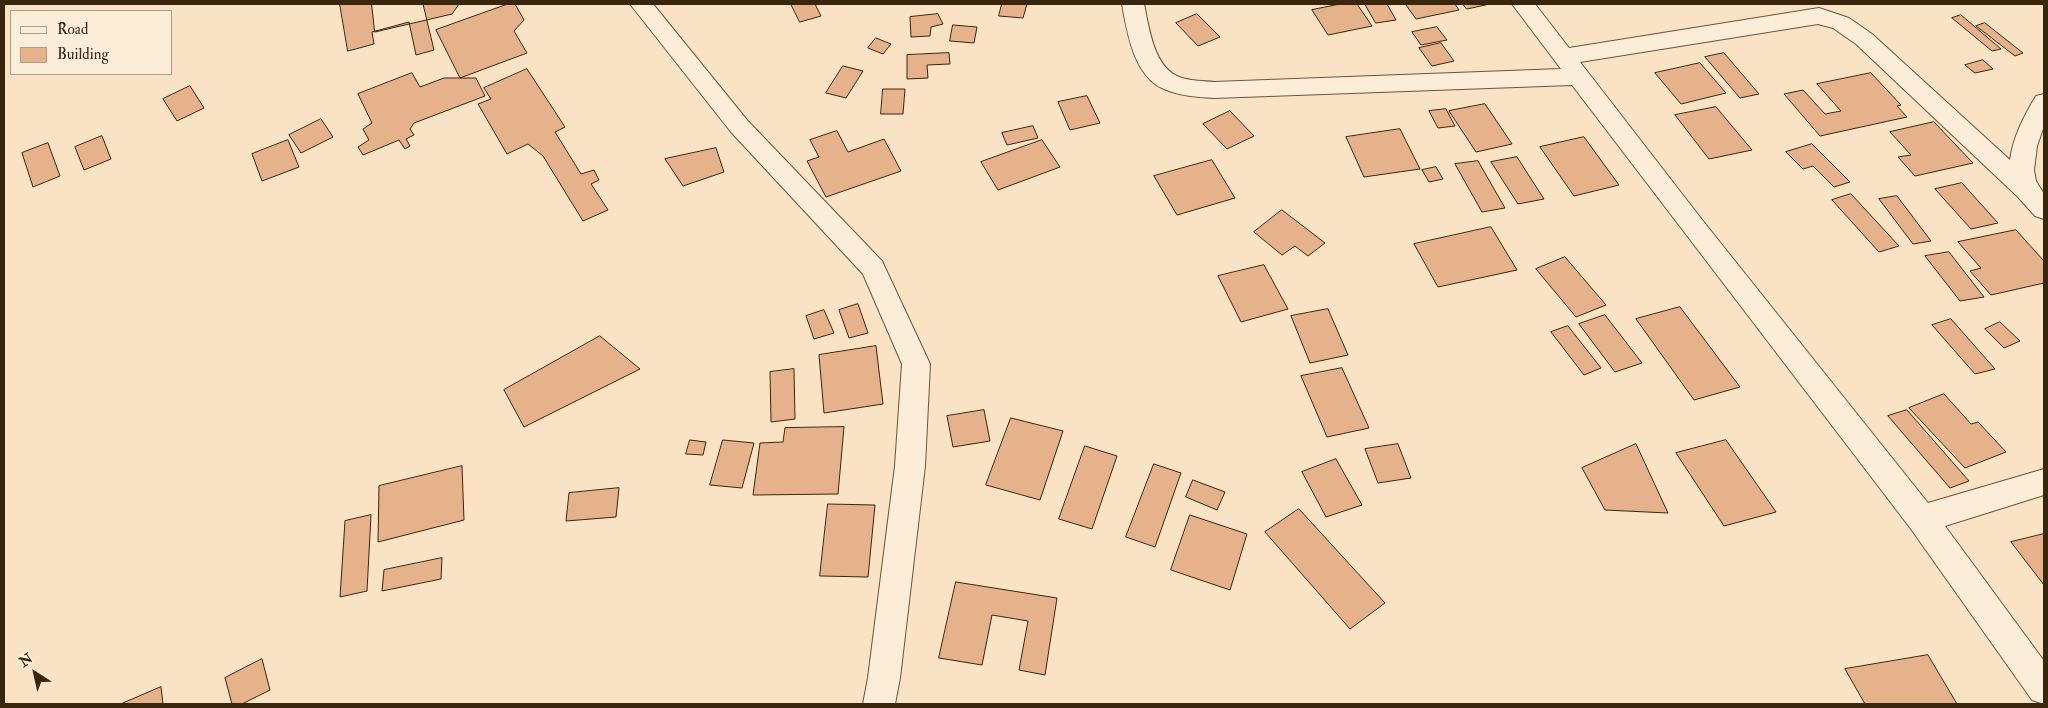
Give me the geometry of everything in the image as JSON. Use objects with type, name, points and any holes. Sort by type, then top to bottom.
[{"type":"street","points":[[641,4],[740,126],[873,268],[916,364],[910,466],[884,678],[879,704]]},
{"type":"street","points":[[1132,4],[1139,33],[1156,72],[1166,81],[1180,86],[1214,90],[1570,67],[1819,16],[1841,23],[1864,39],[2028,191],[2044,209]]},
{"type":"street","points":[[1523,4],[1922,520],[2044,688]]},
{"type":"street","points":[[2028,191],[2022,169],[2023,151],[2044,102]]},
{"type":"street","points":[[1922,520],[2044,482]]},
{"type":"building","points":[[340,4],[423,4],[434,50],[416,55],[409,22],[372,32],[374,44],[348,51]]},
{"type":"building","points":[[372,4],[459,4],[452,14],[375,32]]},
{"type":"building","points":[[508,4],[515,4],[524,20],[514,31],[527,53],[460,78],[436,30]]},
{"type":"building","points":[[791,4],[815,4],[821,16],[800,22]]},
{"type":"building","points":[[1002,4],[1027,4],[1023,18],[999,16]]},
{"type":"building","points":[[1340,4],[1357,4],[1372,26],[1328,35],[1312,10]]},
{"type":"building","points":[[1365,4],[1387,4],[1396,20],[1376,23]]},
{"type":"building","points":[[1455,4],[1459,10],[1416,19],[1406,5]]},
{"type":"building","points":[[1463,4],[1490,4],[1467,9]]},
{"type":"building","points":[[938,14],[943,24],[931,27],[930,36],[911,37],[910,17]]},
{"type":"building","points":[[1197,14],[1220,37],[1198,46],[1176,23]]},
{"type":"building","points":[[1961,15],[2001,49],[1992,51],[1952,18]]},
{"type":"building","points":[[1985,23],[2023,53],[2015,56],[1976,26]]},
{"type":"building","points":[[953,25],[977,27],[974,43],[950,41]]},
{"type":"building","points":[[1437,27],[1447,40],[1421,45],[1412,32]]},
{"type":"building","points":[[876,38],[891,44],[883,54],[868,48]]},
{"type":"building","points":[[1441,43],[1454,61],[1432,66],[1419,48]]},
{"type":"building","points":[[949,53],[950,64],[927,65],[928,78],[907,79],[907,55]]},
{"type":"building","points":[[1724,53],[1759,94],[1740,98],[1705,57]]},
{"type":"building","points":[[1983,60],[1993,69],[1975,73],[1965,65]]},
{"type":"building","points":[[1700,63],[1726,93],[1681,104],[1655,73]]},
{"type":"building","points":[[843,66],[863,71],[846,98],[826,93]]},
{"type":"building","points":[[527,69],[565,127],[555,132],[581,174],[594,170],[599,180],[591,184],[608,210],[583,221],[543,156],[528,144],[507,154],[478,104],[491,99],[484,88]]},
{"type":"building","points":[[412,73],[420,87],[444,78],[476,78],[485,96],[414,123],[410,129],[414,135],[406,139],[410,146],[405,149],[399,140],[363,155],[358,147],[369,140],[363,129],[372,123],[358,94]]},
{"type":"building","points":[[1871,73],[1901,105],[1897,106],[1907,117],[1820,136],[1784,94],[1803,90],[1825,114],[1841,111],[1817,84]]},
{"type":"building","points":[[190,86],[204,108],[177,121],[163,99]]},
{"type":"building","points":[[883,89],[905,89],[903,114],[881,114]]},
{"type":"building","points":[[1087,96],[1100,123],[1070,130],[1058,102]]},
{"type":"building","points":[[1485,104],[1512,144],[1476,152],[1449,111]]},
{"type":"building","points":[[1716,107],[1752,150],[1709,159],[1675,115]]},
{"type":"building","points":[[1446,109],[1455,126],[1438,128],[1429,111]]},
{"type":"building","points":[[1230,111],[1254,136],[1227,149],[1203,124]]},
{"type":"building","points":[[321,119],[333,137],[301,153],[289,135]]},
{"type":"building","points":[[1934,122],[1973,163],[1915,176],[1898,157],[1911,155],[1890,132]]},
{"type":"building","points":[[1033,126],[1038,138],[1007,145],[1002,133]]},
{"type":"building","points":[[1400,129],[1420,169],[1364,177],[1346,137]]},
{"type":"building","points":[[837,131],[848,152],[884,139],[901,171],[826,197],[807,161],[819,157],[810,140]]},
{"type":"building","points":[[102,136],[111,159],[84,170],[75,147]]},
{"type":"building","points":[[1584,137],[1619,185],[1574,196],[1540,147]]},
{"type":"building","points":[[288,140],[299,167],[262,181],[252,154]]},
{"type":"building","points":[[1042,140],[1060,167],[998,190],[981,162]]},
{"type":"building","points":[[48,143],[60,176],[33,187],[22,153]]},
{"type":"building","points":[[1812,144],[1850,182],[1834,187],[1813,166],[1803,169],[1786,152]]},
{"type":"building","points":[[716,148],[724,172],[683,186],[665,159]]},
{"type":"building","points":[[1517,157],[1544,199],[1518,204],[1491,162]]},
{"type":"building","points":[[1212,160],[1235,198],[1177,215],[1154,176]]},
{"type":"building","points":[[1478,161],[1505,208],[1482,212],[1455,164]]},
{"type":"building","points":[[1436,167],[1443,179],[1429,182],[1422,170]]},
{"type":"building","points":[[1962,183],[1998,223],[1971,229],[1935,189]]},
{"type":"building","points":[[1851,194],[1899,246],[1879,252],[1832,200]]},
{"type":"building","points":[[1897,196],[1931,241],[1913,244],[1879,199]]},
{"type":"building","points":[[1282,210],[1325,243],[1308,256],[1295,246],[1282,255],[1254,232]]},
{"type":"building","points":[[1491,227],[1517,270],[1438,287],[1414,244]]},
{"type":"building","points":[[2016,230],[2044,261],[2044,283],[1991,295],[1970,271],[1981,268],[1958,242]]},
{"type":"building","points":[[1949,252],[1984,297],[1960,301],[1925,256]]},
{"type":"building","points":[[1565,257],[1606,305],[1576,317],[1536,269]]},
{"type":"building","points":[[1264,265],[1288,309],[1241,322],[1218,276]]},
{"type":"building","points":[[858,304],[868,333],[849,338],[839,310]]},
{"type":"building","points":[[1680,307],[1740,387],[1694,400],[1636,319]]},
{"type":"building","points":[[1328,309],[1348,355],[1310,363],[1291,316]]},
{"type":"building","points":[[824,310],[834,333],[814,339],[806,316]]},
{"type":"building","points":[[1605,315],[1642,363],[1615,372],[1579,324]]},
{"type":"building","points":[[1951,319],[1995,369],[1975,374],[1932,325]]},
{"type":"building","points":[[2000,322],[2020,341],[2004,348],[1985,329]]},
{"type":"building","points":[[1568,326],[1601,368],[1584,375],[1551,332]]},
{"type":"building","points":[[600,336],[640,369],[524,427],[504,390]]},
{"type":"building","points":[[876,346],[883,404],[824,413],[819,355]]},
{"type":"building","points":[[1342,368],[1369,428],[1327,437],[1301,376]]},
{"type":"building","points":[[794,369],[795,419],[771,422],[770,372]]},
{"type":"building","points":[[1944,394],[1971,424],[1978,422],[2006,452],[1965,468],[1909,408]]},
{"type":"building","points":[[984,410],[990,441],[953,447],[947,416]]},
{"type":"building","points":[[1907,410],[1969,481],[1950,488],[1888,416]]},
{"type":"building","points":[[1011,418],[1063,431],[1040,500],[986,485]]},
{"type":"building","points":[[844,427],[838,494],[753,495],[760,443],[783,442],[785,428]]},
{"type":"building","points":[[690,440],[706,442],[703,455],[686,454]]},
{"type":"building","points":[[723,440],[754,443],[742,488],[710,485]]},
{"type":"building","points":[[1726,440],[1776,512],[1724,526],[1676,453]]},
{"type":"building","points":[[1398,444],[1411,478],[1378,483],[1365,449]]},
{"type":"building","points":[[1636,444],[1668,513],[1605,510],[1582,468]]},
{"type":"building","points":[[1085,446],[1117,456],[1092,529],[1059,519]]},
{"type":"building","points":[[1336,459],[1362,505],[1326,517],[1302,472]]},
{"type":"building","points":[[1154,464],[1181,473],[1155,547],[1126,537]]},
{"type":"building","points":[[462,466],[464,520],[378,542],[379,486]]},
{"type":"building","points":[[1193,480],[1225,492],[1217,510],[1186,497]]},
{"type":"building","points":[[619,488],[616,517],[566,521],[569,493]]},
{"type":"building","points":[[828,504],[875,505],[868,577],[820,576]]},
{"type":"building","points":[[1299,509],[1385,603],[1350,629],[1265,532]]},
{"type":"building","points":[[371,515],[367,591],[340,597],[345,521]]},
{"type":"building","points":[[1190,515],[1247,534],[1230,590],[1171,570]]},
{"type":"building","points":[[2044,534],[2044,585],[2011,542]]},
{"type":"building","points":[[442,558],[441,579],[382,591],[384,570]]},
{"type":"building","points":[[956,582],[1057,598],[1045,675],[1019,670],[1028,621],[992,615],[982,665],[939,658]]},
{"type":"building","points":[[1928,655],[1957,704],[1865,704],[1845,669]]},
{"type":"building","points":[[262,659],[270,690],[242,704],[232,704],[225,678]]},
{"type":"building","points":[[161,687],[163,704],[121,704]]}]
